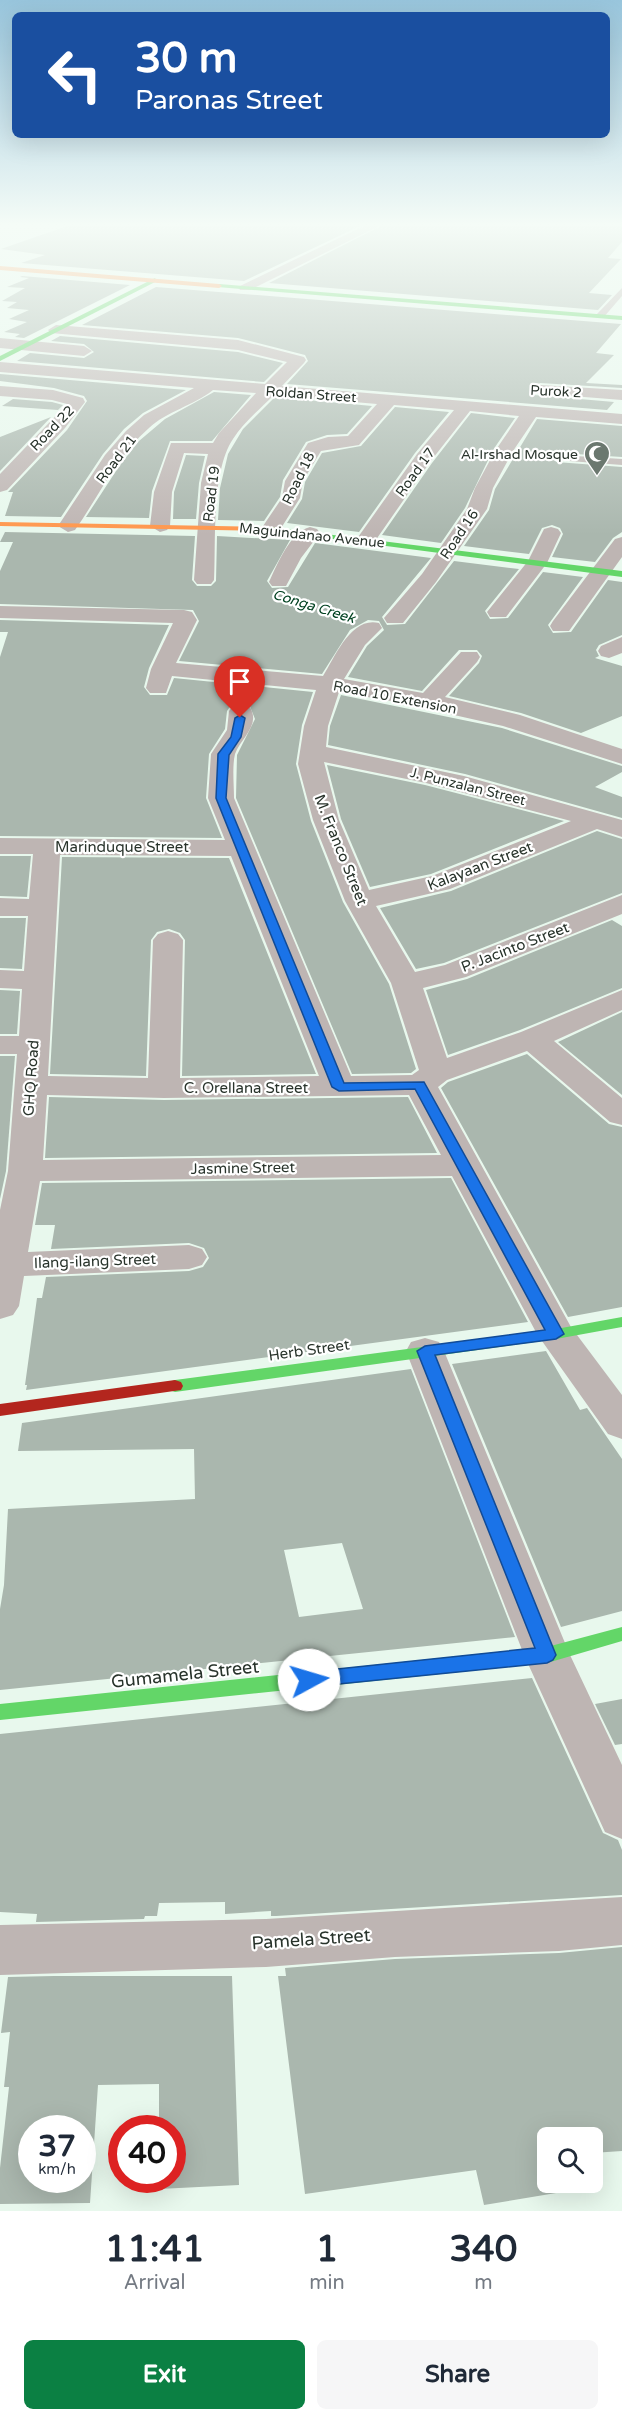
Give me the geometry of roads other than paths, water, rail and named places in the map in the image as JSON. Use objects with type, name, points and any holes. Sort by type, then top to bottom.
[{"type":"street","points":[[0,359],[56,330],[238,345],[298,360],[289,368],[253,365]]},
{"type":"street","points":[[0,344],[98,352]]},
{"type":"street","name":"Roldan Street","points":[[0,367],[622,419]]},
{"type":"street","name":"Road 19","points":[[204,580],[210,483],[219,449],[233,429],[289,368]]},
{"type":"street","points":[[428,403],[441,385]]},
{"type":"street","name":"Road 21","points":[[68,526],[120,449],[142,424],[178,406],[207,386]]},
{"type":"street","name":"Purok 2","points":[[520,389],[622,395]]},
{"type":"street","points":[[0,410],[8,391]]},
{"type":"street","name":"Road 22","points":[[0,486],[31,450],[69,414],[77,402],[68,398],[8,391]]},
{"type":"street","name":"Road 18","points":[[272,529],[291,498],[294,481],[314,447],[321,443],[353,441],[389,400]]},
{"type":"street","name":"Road 17","points":[[366,540],[423,458],[466,406]]},
{"type":"street","name":"Road 16","points":[[394,618],[477,509],[484,488],[504,451],[531,411]]},
{"type":"street","points":[[160,526],[163,492],[177,447],[219,449]]},
{"type":"street","name":"Maguindanao Avenue","points":[[0,524],[207,526],[272,529],[612,573]]},
{"type":"street","points":[[279,582],[291,557],[310,533]]},
{"type":"street","points":[[498,612],[537,563],[552,533]]},
{"type":"street","points":[[561,627],[612,573],[622,543]]},
{"type":"street","name":"Road 10 Extension","points":[[0,612],[184,617],[186,620],[160,678],[259,674],[330,684],[428,702],[540,727],[622,757]]},
{"type":"street","name":"M. Franco Street","points":[[370,628],[356,641],[330,684],[321,706],[312,753],[313,777],[326,820],[359,901],[406,983],[428,1079],[462,1165],[556,1334],[622,1424]]},
{"type":"street","points":[[428,702],[469,657]]},
{"type":"street","points":[[241,711],[239,730],[224,754],[220,781],[221,798],[339,1087]]},
{"type":"street","name":"J. Punzalan Street","points":[[312,753],[381,764],[596,820],[622,829]]},
{"type":"street","name":"Kalayaan Street","points":[[359,901],[441,883],[596,820]]},
{"type":"street","name":"Marinduque Street","points":[[0,846],[243,848]]},
{"type":"street","name":"GHQ Road","points":[[0,1306],[4,1265],[25,1171],[47,847]]},
{"type":"street","name":"P. Jacinto Street","points":[[406,983],[477,962],[622,904]]},
{"type":"street","points":[[0,907],[43,908]]},
{"type":"street","points":[[164,1088],[168,940]]},
{"type":"street","points":[[0,979],[38,980]]},
{"type":"street","name":"C. Orellana Street","points":[[31,1085],[164,1088],[339,1087],[428,1079],[532,1039],[622,999]]},
{"type":"street","points":[[532,1039],[618,1106]]},
{"type":"street","points":[[0,1045],[33,1045]]},
{"type":"street","name":"Jasmine Street","points":[[25,1171],[462,1165]]},
{"type":"street","name":"Ilang-ilang Street","points":[[4,1265],[189,1257]]},
{"type":"street","name":"Herb Street","points":[[0,1410],[556,1334],[622,1322]]},
{"type":"street","points":[[425,1351],[547,1655],[622,1817]]},
{"type":"street","name":"Gumamela Street","points":[[0,1712],[547,1655],[622,1634]]},
{"type":"street","name":"Pamela Street","points":[[0,1950],[266,1943],[395,1933],[559,1927],[622,1920]]},
{"type":"lane","points":[[560,458],[622,462]]},
{"type":"place","name":"Al-Irshad Mosque","points":[[597,477]]},
{"type":"water label","name":"Conga Creek","points":[[314,606]]}]
